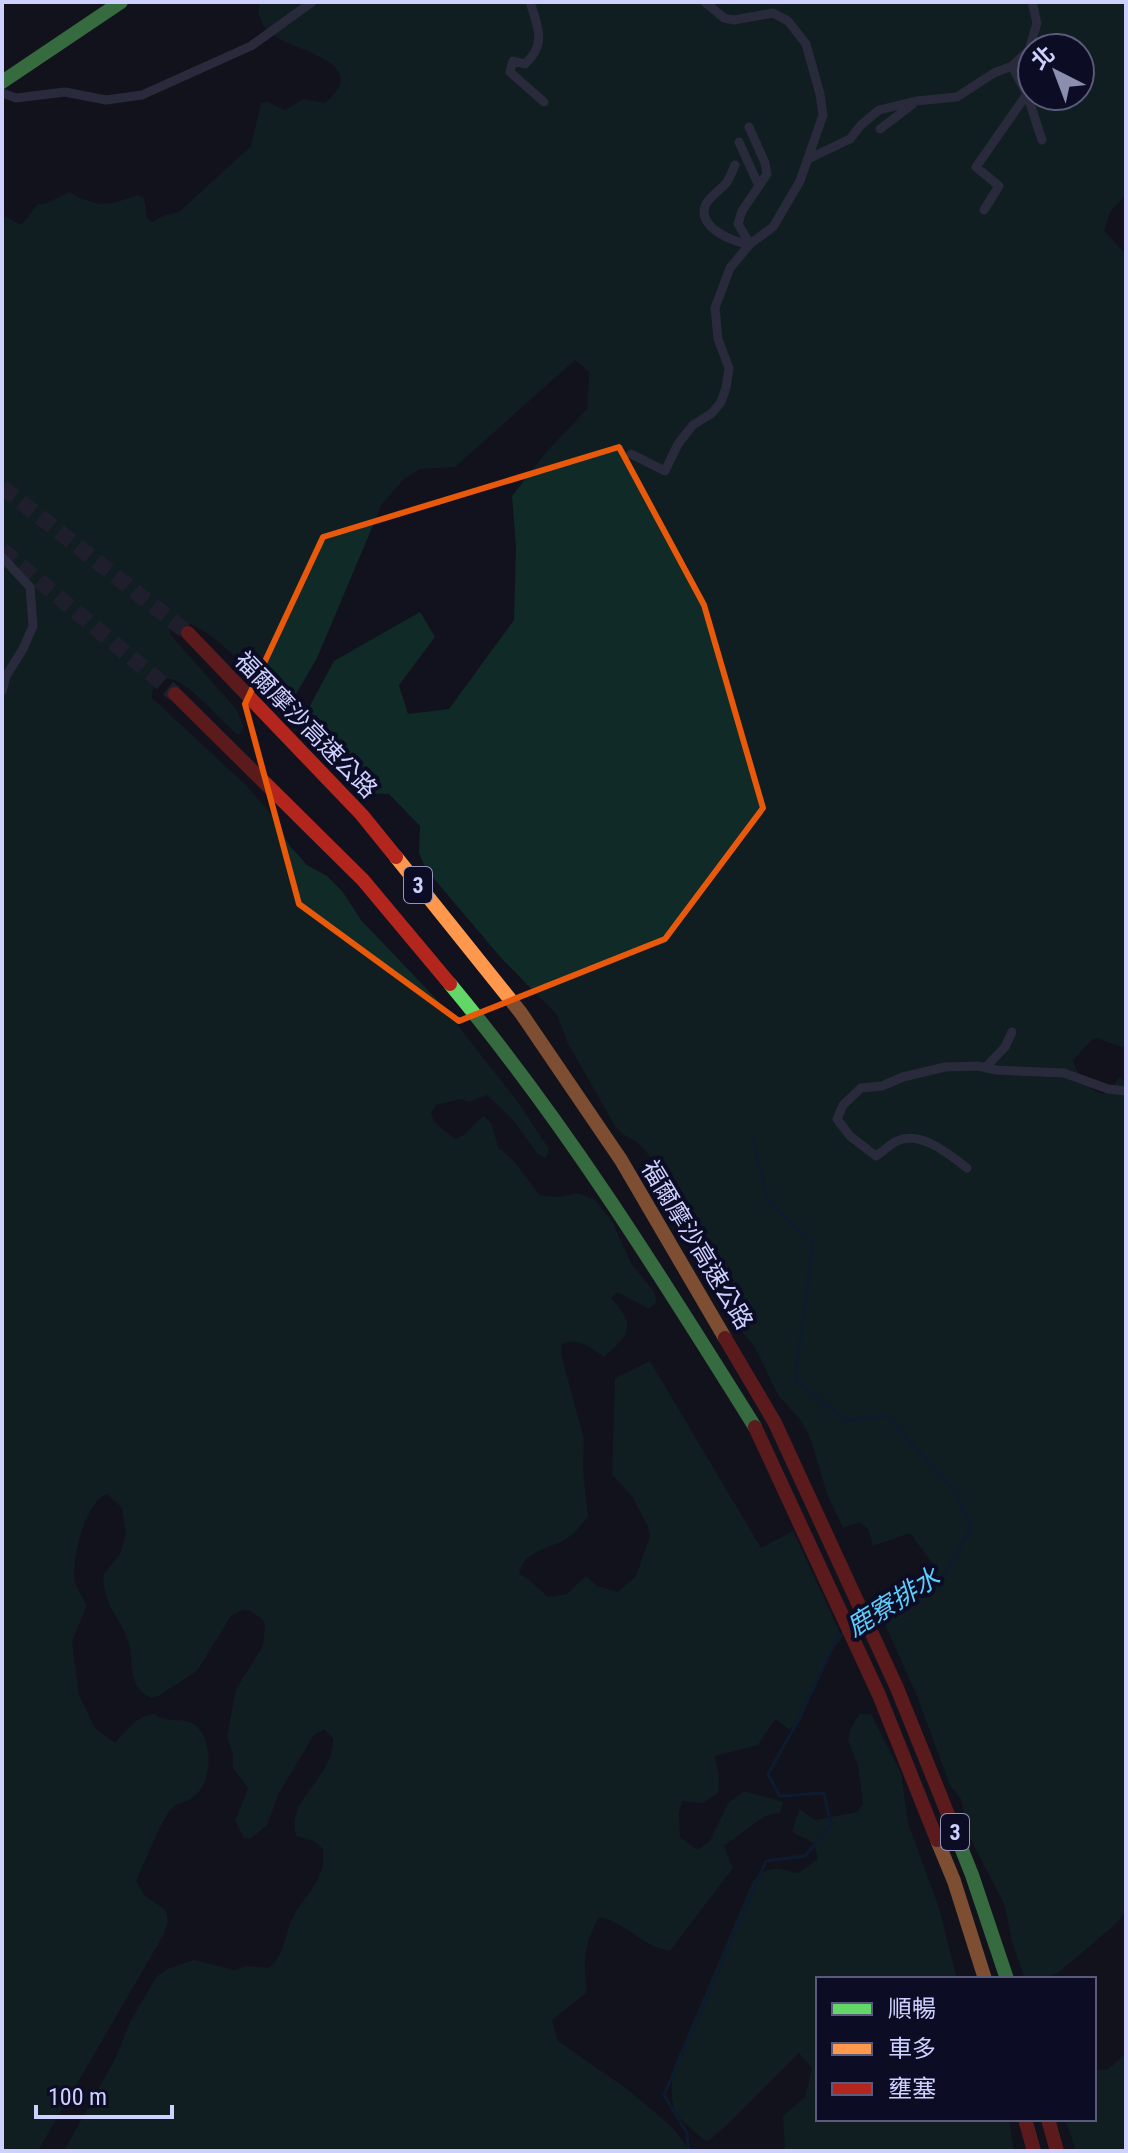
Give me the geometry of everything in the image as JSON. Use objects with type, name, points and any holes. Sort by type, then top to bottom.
[{"type":"main road","points":[[2,82],[121,2]]},
{"type":"main road","name":"福爾摩沙高速公路","points":[[188,633],[362,815],[521,1013],[621,1160],[775,1423],[897,1688],[972,1875],[1006,1977]]},
{"type":"main road","name":"福爾摩沙高速公路","points":[[175,694],[363,880],[488,1030],[588,1166],[758,1432],[879,1695],[954,1881],[984,1977]]},
{"type":"main road","points":[[1026,2121],[1034,2151]]},
{"type":"main road","points":[[1049,2121],[1057,2151]]},
{"type":"street","points":[[2,93],[16,98],[65,92],[106,100],[142,95],[251,46],[312,2]]},
{"type":"street","points":[[530,2],[540,35],[535,55],[525,64],[513,61],[510,72],[544,102]]},
{"type":"street","points":[[631,454],[665,471],[678,444],[693,425],[712,413],[721,402],[729,368],[718,339],[715,308],[730,268],[750,244],[773,227],[800,181],[823,115],[806,44],[788,21],[773,13],[734,20],[724,18],[705,2]]},
{"type":"street","points":[[1032,2],[1037,23],[1035,32]]},
{"type":"street","points":[[808,159],[850,139],[879,110],[916,101],[957,97],[1016,62]]},
{"type":"street","points":[[1012,66],[1016,73]]},
{"type":"street","points":[[880,129],[916,101]]},
{"type":"street","points":[[984,210],[999,186],[976,167],[1016,110]]},
{"type":"street","points":[[1033,112],[1042,140]]},
{"type":"street","points":[[749,127],[767,174],[742,211],[738,224],[750,244]]},
{"type":"street","points":[[739,142],[758,184]]},
{"type":"street","points":[[735,165],[727,182],[705,204],[704,214],[713,229],[738,243],[750,244]]},
{"type":"street","points":[[2,557],[30,587],[33,626],[6,676],[2,691]]},
{"type":"street","points":[[985,1068],[1005,1047],[1012,1032]]},
{"type":"street","points":[[967,1168],[942,1149],[913,1139],[896,1141],[876,1156],[850,1136],[837,1119],[838,1112],[861,1088],[882,1086],[903,1077],[945,1067],[1064,1073],[1108,1089],[1126,1091]]},
{"type":"highlighted area","points":[[619,447],[704,605],[763,808],[665,939],[459,1021],[299,904],[245,704],[323,537]]},
{"type":"green space","points":[[260,2],[1126,2],[1126,195],[1110,212],[1104,231],[1126,254],[1126,1047],[1094,1039],[1073,1061],[1082,1079],[1096,1092],[1109,1093],[1119,1077],[1126,1083],[1126,1911],[1117,1923],[1059,1972],[1049,1977],[1024,1977],[1012,1942],[1005,1906],[969,1836],[961,1799],[950,1785],[917,1696],[882,1618],[901,1592],[935,1567],[910,1533],[873,1546],[868,1529],[860,1522],[843,1528],[827,1494],[811,1440],[801,1421],[778,1395],[755,1347],[731,1318],[724,1300],[683,1236],[666,1202],[675,1184],[638,1143],[615,1126],[567,1042],[557,1015],[502,959],[425,868],[419,852],[420,826],[389,794],[372,793],[299,726],[334,661],[420,612],[435,637],[399,685],[408,714],[449,709],[514,620],[516,546],[512,496],[549,449],[587,409],[589,372],[575,360],[455,467],[420,469],[405,478],[382,504],[317,658],[285,713],[223,645],[193,625],[177,619],[171,625],[170,634],[236,709],[244,727],[239,735],[193,692],[168,679],[158,683],[151,697],[246,785],[276,820],[289,845],[307,865],[327,876],[342,891],[361,920],[440,1003],[518,1102],[549,1149],[546,1158],[538,1154],[512,1119],[487,1095],[469,1102],[461,1099],[436,1105],[431,1113],[434,1122],[455,1139],[484,1116],[491,1123],[499,1149],[514,1162],[540,1195],[559,1197],[578,1193],[595,1200],[612,1221],[631,1263],[655,1293],[656,1302],[649,1309],[617,1292],[611,1298],[625,1316],[627,1329],[620,1342],[604,1357],[580,1343],[562,1344],[561,1354],[584,1439],[583,1468],[588,1517],[569,1537],[533,1554],[522,1565],[519,1574],[548,1597],[567,1594],[586,1576],[597,1586],[618,1592],[636,1576],[650,1536],[632,1496],[612,1475],[615,1378],[650,1361],[761,1548],[793,1531],[842,1637],[825,1660],[800,1722],[789,1729],[775,1719],[758,1745],[715,1756],[718,1793],[703,1803],[682,1801],[680,1837],[697,1850],[710,1841],[728,1803],[744,1791],[783,1802],[780,1813],[765,1816],[724,1846],[733,1868],[670,1951],[651,1945],[619,1925],[599,1917],[586,1953],[587,1992],[552,2020],[558,2041],[627,2089],[670,2125],[691,2151],[64,2151],[156,1977],[167,1969],[194,1960],[234,1970],[247,1966],[268,1968],[278,1958],[293,1917],[322,1868],[323,1849],[314,1841],[296,1836],[295,1823],[303,1799],[327,1765],[333,1738],[324,1729],[314,1735],[279,1793],[267,1825],[250,1839],[244,1838],[235,1821],[248,1788],[233,1768],[227,1736],[236,1689],[263,1646],[265,1625],[250,1611],[243,1610],[231,1616],[197,1671],[158,1696],[152,1698],[143,1693],[134,1679],[130,1646],[108,1602],[104,1586],[103,1575],[120,1554],[126,1535],[122,1508],[107,1494],[99,1499],[86,1520],[75,1560],[75,1582],[87,1605],[72,1641],[79,1695],[95,1728],[115,1743],[133,1724],[149,1715],[191,1722],[206,1741],[209,1762],[200,1791],[173,1807],[167,1815],[136,1881],[145,1896],[166,1910],[168,1922],[164,1934],[38,2151],[2,2151],[2,215],[21,225],[38,204],[45,204],[69,192],[103,204],[138,195],[144,198],[147,217],[152,222],[179,212],[251,146],[261,103],[268,102],[285,110],[303,99],[325,103],[338,88],[340,77],[335,67],[278,38],[266,28],[258,14]]},
{"type":"green space","points":[[859,1714],[871,1714],[901,1773],[908,1823],[939,1908],[956,1977],[816,1977],[816,2121],[1009,2121],[1014,2151],[785,2151],[783,2116],[805,2097],[812,2069],[799,2053],[707,2142],[676,2112],[672,2095],[673,2069],[753,1881],[774,1869],[798,1873],[818,1859],[814,1843],[792,1832],[799,1809],[815,1820],[857,1812],[863,1804],[858,1766],[848,1740]]},
{"type":"green space","points":[[1126,2054],[1126,2151],[1076,2151],[1066,2121],[1096,2121],[1096,2068],[1108,2069]]},
{"type":"waterway","name":"鹿寮排水","points":[[753,1139],[768,1202],[813,1242],[795,1380],[845,1420],[887,1416],[954,1490],[971,1527],[946,1573],[870,1619]]},
{"type":"waterway","name":"鹿寮排水","points":[[689,2151],[687,2133],[664,2095],[766,1861],[805,1856],[831,1825],[824,1793],[780,1796],[768,1774],[838,1636],[846,1632]]},
{"type":"tunnel","points":[[2,487],[188,633]]},
{"type":"tunnel","points":[[2,550],[175,694]]},
{"type":"traffic: fast","points":[[2,82],[121,2]]},
{"type":"traffic: fast","points":[[450,984],[572,1145],[647,1256],[755,1427]]},
{"type":"traffic: fast","points":[[949,1817],[1006,1977]]},
{"type":"traffic: slow","points":[[396,857],[521,1013],[621,1160],[725,1338]]},
{"type":"traffic: slow","points":[[937,1840],[954,1881],[984,1977]]},
{"type":"traffic: jam","points":[[188,633],[362,815],[396,857]]},
{"type":"traffic: jam","points":[[175,694],[363,880],[450,984]]},
{"type":"traffic: jam","points":[[725,1338],[775,1423],[897,1688],[949,1817]]},
{"type":"traffic: jam","points":[[755,1427],[879,1695],[937,1840]]},
{"type":"traffic: jam","points":[[1026,2121],[1034,2151]]},
{"type":"traffic: jam","points":[[1049,2121],[1057,2151]]}]
